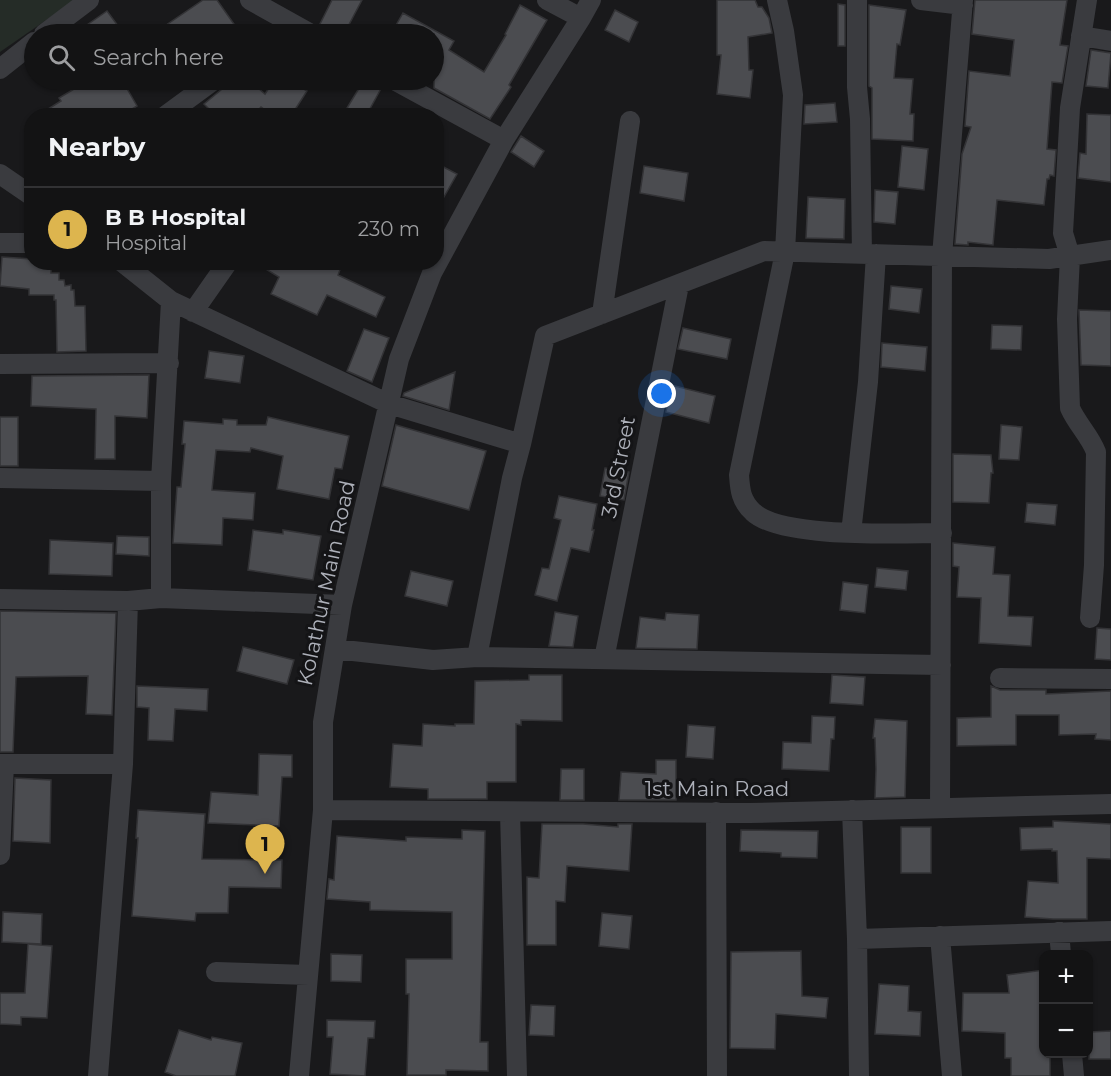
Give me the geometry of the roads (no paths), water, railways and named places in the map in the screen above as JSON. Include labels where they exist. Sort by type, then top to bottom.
[{"type":"street","points":[[57,24],[89,0]]},
{"type":"street","points":[[250,0],[277,24]]},
{"type":"street","points":[[547,0],[581,18]]},
{"type":"street","name":"Kolathur Main Road","points":[[444,251],[504,140],[591,0]]},
{"type":"street","points":[[777,0],[793,95],[785,252],[739,475],[740,495],[754,513],[781,526],[851,533],[942,533]]},
{"type":"street","points":[[851,533],[867,382],[869,254],[857,87],[857,0]]},
{"type":"street","points":[[921,0],[963,3],[942,256],[940,808]]},
{"type":"street","points":[[1087,0],[1070,108],[1064,233],[1070,256],[1067,319],[1070,408],[1074,418],[1092,441],[1096,452],[1094,565],[1090,618]]},
{"type":"street","points":[[1082,36],[1111,41]]},
{"type":"street","points":[[0,69],[24,50]]},
{"type":"street","points":[[176,108],[200,90]]},
{"type":"street","points":[[412,90],[504,140]]},
{"type":"street","points":[[602,314],[630,121]]},
{"type":"street","points":[[0,174],[24,190]]},
{"type":"street","points":[[0,243],[24,243]]},
{"type":"street","points":[[477,657],[512,478],[545,336],[764,251],[1049,259],[1111,250]]},
{"type":"street","points":[[132,270],[171,301],[389,404],[521,444]]},
{"type":"street","points":[[193,312],[222,270]]},
{"type":"street","name":"Kolathur Main Road","points":[[299,1076],[323,810],[322,722],[342,605],[399,359],[434,270]]},
{"type":"street","name":"3rd Street","points":[[604,658],[679,285]]},
{"type":"street","points":[[161,598],[161,481],[171,301]]},
{"type":"street","points":[[0,364],[169,363]]},
{"type":"street","points":[[0,478],[161,481]]},
{"type":"street","points":[[0,599],[128,601],[161,598],[342,605]]},
{"type":"street","points":[[98,1076],[123,764],[128,601]]},
{"type":"street","points":[[335,649],[433,660],[477,657],[604,658],[941,665]]},
{"type":"street","points":[[1000,678],[1111,679]]},
{"type":"street","points":[[0,855],[2,764],[123,764]]},
{"type":"street","name":"1st Main Road","points":[[323,810],[716,812],[1111,804]]},
{"type":"street","points":[[852,810],[859,1076]]},
{"type":"street","points":[[510,812],[517,1076]]},
{"type":"street","points":[[716,812],[717,1076]]},
{"type":"street","points":[[857,939],[1111,931]]},
{"type":"street","points":[[1059,932],[1061,950]]},
{"type":"street","points":[[940,936],[952,1076]]},
{"type":"street","points":[[216,972],[308,975]]},
{"type":"street","points":[[1072,1058],[1074,1076]]},
{"type":"place","name":"B B Hospital","points":[[265,874]]}]
